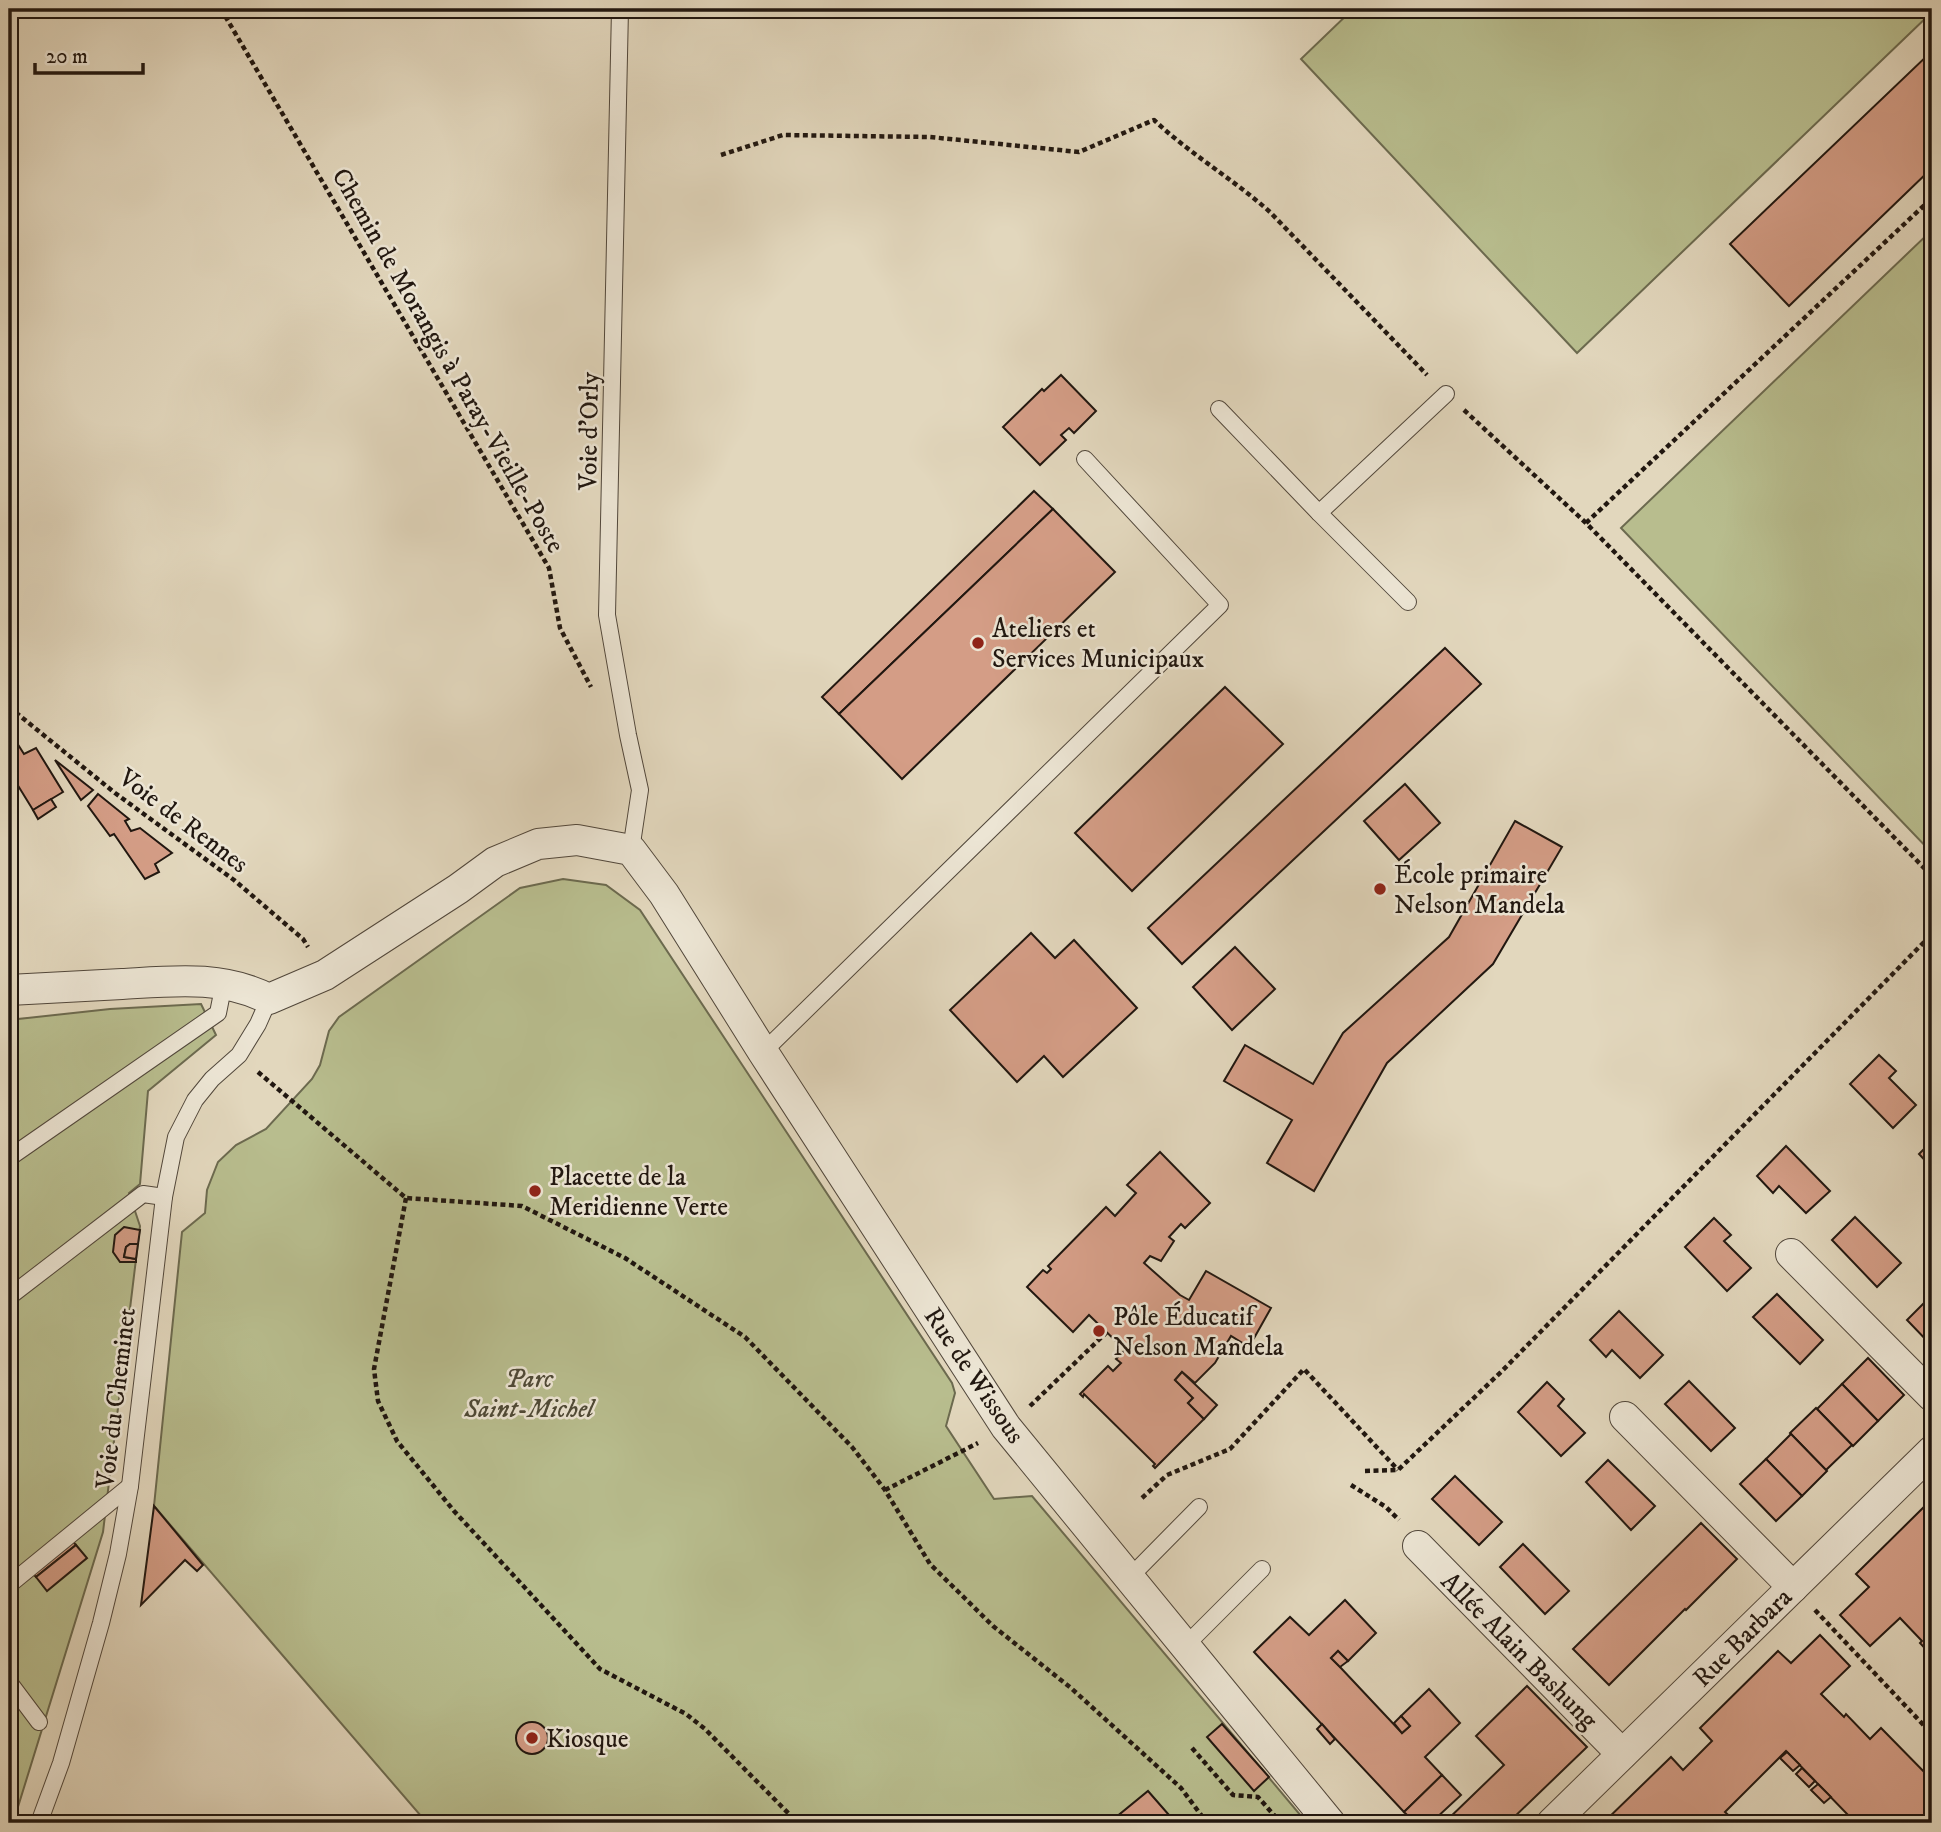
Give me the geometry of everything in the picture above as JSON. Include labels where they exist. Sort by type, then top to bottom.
[{"type":"street","points":[[9,990],[188,980],[224,983],[249,989],[270,999],[325,975],[495,862],[538,844],[577,840],[631,850]]},
{"type":"street","name":"Rue de Wissous","points":[[631,850],[664,894],[762,1052],[1006,1427],[1331,1823]]},
{"type":"street","points":[[1791,1254],[1932,1396]]},
{"type":"street","points":[[1625,1417],[1793,1587]]},
{"type":"street","name":"Rue Barbara","points":[[1552,1823],[1932,1451]]},
{"type":"street","name":"Allée Alain Bashung","points":[[1418,1546],[1622,1754]]},
{"type":"lane","name":"Voie d'Orly","points":[[620,9],[607,615],[640,790],[631,850]]},
{"type":"lane","points":[[1319,513],[1446,394]]},
{"type":"lane","points":[[1219,408],[1408,602]]},
{"type":"lane","points":[[762,1052],[1220,605],[1085,459]]},
{"type":"lane","points":[[9,1158],[218,1013],[224,983]]},
{"type":"lane","name":"Voie du Cheminet","points":[[39,1823],[61,1763],[102,1623],[118,1554],[130,1486],[164,1197],[176,1137],[195,1100],[212,1079],[239,1055],[270,999]]},
{"type":"lane","points":[[9,1297],[144,1194],[164,1197]]},
{"type":"lane","points":[[9,1585],[130,1486]]},
{"type":"lane","points":[[1129,1578],[1199,1507]]},
{"type":"lane","points":[[1185,1646],[1262,1569]]},
{"type":"lane","points":[[9,1682],[39,1721]]},
{"type":"path","name":"Chemin de Morangis à Paray-Vieille-Poste","points":[[221,9],[549,568],[560,628],[597,698],[628,735]]},
{"type":"path","points":[[721,155],[783,135],[930,137],[1079,152],[1154,120],[1176,141],[1252,196],[1446,394],[1586,523],[1932,876]]},
{"type":"path","points":[[1586,523],[1932,198]]},
{"type":"path","name":"Voie de Rennes","points":[[9,707],[115,793],[234,880],[303,939],[325,975]]},
{"type":"path","points":[[1365,1471],[1398,1470],[1511,1362],[1932,934]]},
{"type":"path","points":[[239,1055],[406,1198],[522,1206],[625,1258],[745,1337],[852,1447],[885,1490],[930,1564],[993,1626],[1071,1688],[1181,1788],[1207,1823]]},
{"type":"path","points":[[406,1198],[374,1369],[379,1401],[397,1441],[454,1511],[600,1669],[686,1714],[705,1729],[798,1823]]},
{"type":"path","points":[[885,1490],[963,1452],[1006,1427],[1107,1332]]},
{"type":"path","points":[[1142,1498],[1167,1475],[1230,1449],[1304,1369],[1398,1470]]},
{"type":"path","points":[[1351,1485],[1386,1507],[1418,1546]]},
{"type":"path","points":[[1793,1587],[1932,1734]]},
{"type":"path","points":[[1192,1748],[1233,1795],[1258,1797],[1281,1823]]},
{"type":"green space","points":[[1353,9],[1932,9],[1932,12],[1577,353],[1301,59]]},
{"type":"green space","points":[[1932,230],[1932,853],[1621,528]]},
{"type":"green space","name":"Parc Saint-Michel","points":[[563,879],[606,885],[640,910],[952,1383],[955,1393],[946,1426],[994,1499],[1032,1496],[1307,1823],[427,1823],[154,1506],[182,1232],[205,1213],[207,1190],[218,1162],[236,1145],[266,1129],[312,1079],[320,1065],[329,1031],[339,1017],[520,888]]},
{"type":"green space","points":[[201,1004],[216,1035],[148,1091],[140,1184],[129,1193],[140,1226],[103,1532],[13,1823],[9,1823],[9,1020],[110,1009]]},
{"type":"building","points":[[1932,51],[1932,168],[1789,306],[1730,244]]},
{"type":"building","points":[[1061,375],[1096,411],[1074,433],[1069,428],[1061,435],[1066,440],[1040,465],[1003,427],[1042,389],[1044,391]]},
{"type":"building","points":[[1034,491],[1053,509],[839,714],[822,697]]},
{"type":"building","name":"Ateliers et Services Municipaux","points":[[1053,509],[1115,572],[902,779],[839,714]]},
{"type":"building","points":[[1445,648],[1481,684],[1182,964],[1148,928]]},
{"type":"building","points":[[1225,687],[1283,744],[1132,891],[1075,833]]},
{"type":"building","points":[[17,743],[24,754],[36,748],[63,792],[33,810],[9,771],[9,747]]},
{"type":"building","points":[[55,760],[93,790],[81,800]]},
{"type":"building","points":[[1405,784],[1440,823],[1399,860],[1364,821]]},
{"type":"building","points":[[98,794],[129,819],[125,821],[131,831],[140,828],[172,853],[155,864],[159,872],[145,879],[114,834],[110,836],[88,806]]},
{"type":"building","points":[[51,799],[56,807],[38,819],[33,810]]},
{"type":"building","points":[[1515,821],[1562,847],[1493,964],[1387,1063],[1314,1191],[1267,1163],[1292,1120],[1224,1081],[1245,1045],[1313,1084],[1343,1033],[1449,937]]},
{"type":"building","points":[[1031,933],[1055,958],[1074,940],[1137,1008],[1063,1077],[1044,1056],[1017,1082],[950,1010]]},
{"type":"building","points":[[1235,947],[1275,989],[1232,1030],[1193,987]]},
{"type":"building","points":[[1879,1055],[1896,1071],[1889,1078],[1916,1105],[1893,1128],[1850,1084]]},
{"type":"building","points":[[1932,1141],[1932,1168],[1919,1154]]},
{"type":"building","points":[[1786,1146],[1830,1191],[1806,1213],[1779,1186],[1773,1193],[1757,1176]]},
{"type":"building","points":[[1160,1152],[1210,1203],[1185,1228],[1181,1224],[1169,1237],[1174,1241],[1161,1261],[1150,1256],[1144,1263],[1189,1300],[1206,1271],[1271,1308],[1249,1347],[1231,1336],[1215,1363],[1195,1383],[1182,1372],[1175,1380],[1193,1398],[1188,1403],[1204,1419],[1155,1468],[1155,1464],[1084,1394],[1083,1397],[1080,1394],[1108,1366],[1113,1371],[1121,1363],[1116,1359],[1125,1350],[1089,1315],[1073,1332],[1027,1287],[1043,1270],[1047,1273],[1051,1269],[1048,1266],[1106,1207],[1115,1216],[1136,1193],[1127,1185]]},
{"type":"building","points":[[1855,1217],[1901,1263],[1877,1287],[1832,1240]]},
{"type":"building","points":[[1714,1218],[1731,1235],[1724,1241],[1751,1268],[1727,1291],[1685,1247]]},
{"type":"building","points":[[124,1227],[140,1230],[138,1244],[126,1247],[124,1257],[136,1259],[136,1262],[120,1262],[113,1252],[115,1235]]},
{"type":"building","points":[[138,1244],[136,1259],[124,1257],[126,1247]]},
{"type":"building","points":[[1777,1294],[1823,1340],[1800,1364],[1753,1317]]},
{"type":"building","points":[[1932,1295],[1932,1346],[1907,1320]]},
{"type":"building","points":[[1619,1311],[1663,1355],[1640,1378],[1612,1350],[1606,1357],[1590,1340]]},
{"type":"building","points":[[1868,1358],[1904,1395],[1878,1421],[1842,1384]]},
{"type":"building","points":[[1182,1372],[1217,1405],[1204,1419],[1188,1403],[1193,1398],[1175,1380]]},
{"type":"building","points":[[1689,1381],[1735,1428],[1711,1451],[1665,1404]]},
{"type":"building","points":[[1547,1382],[1564,1399],[1558,1406],[1585,1433],[1561,1456],[1518,1412]]},
{"type":"building","points":[[1842,1384],[1878,1421],[1853,1446],[1817,1409]]},
{"type":"building","points":[[1816,1408],[1852,1445],[1826,1470],[1790,1433]]},
{"type":"building","points":[[1791,1434],[1827,1471],[1802,1496],[1766,1459]]},
{"type":"building","points":[[1766,1459],[1802,1496],[1776,1521],[1740,1484]]},
{"type":"building","points":[[1608,1460],[1655,1506],[1631,1530],[1586,1482]]},
{"type":"building","points":[[1455,1476],[1502,1522],[1479,1545],[1432,1499]]},
{"type":"building","points":[[1932,1499],[1932,1656],[1900,1618],[1870,1646],[1840,1615],[1869,1587],[1856,1574]]},
{"type":"building","points":[[154,1506],[203,1565],[197,1571],[185,1560],[141,1605]]},
{"type":"building","points":[[1701,1523],[1737,1559],[1609,1685],[1573,1649]]},
{"type":"building","points":[[70,1538],[76,1545],[36,1577],[30,1571]]},
{"type":"building","points":[[1523,1544],[1569,1591],[1545,1614],[1500,1567]]},
{"type":"building","points":[[76,1545],[87,1558],[47,1591],[36,1577]]},
{"type":"building","points":[[1345,1600],[1376,1633],[1348,1661],[1338,1651],[1331,1658],[1402,1733],[1410,1726],[1401,1716],[1429,1689],[1460,1723],[1425,1757],[1442,1775],[1404,1812],[1254,1652],[1290,1617],[1309,1635]]},
{"type":"building","points":[[1820,1635],[1850,1666],[1821,1694],[1844,1717],[1846,1714],[1870,1739],[1881,1728],[1932,1780],[1932,1823],[1844,1823],[1850,1817],[1786,1751],[1725,1812],[1735,1821],[1733,1823],[1603,1823],[1671,1757],[1683,1770],[1712,1741],[1700,1728],[1778,1651],[1791,1663]]},
{"type":"building","points":[[1338,1651],[1348,1661],[1340,1667],[1331,1658]]},
{"type":"building","points":[[1527,1686],[1587,1747],[1508,1823],[1444,1823],[1504,1765],[1476,1736]]},
{"type":"building","points":[[1401,1716],[1410,1726],[1402,1733],[1394,1723]]},
{"type":"building","name":"Kiosque","points":[[532,1722],[543,1727],[548,1738],[543,1749],[532,1754],[521,1749],[516,1738],[521,1727]]},
{"type":"building","points":[[1222,1724],[1269,1777],[1254,1791],[1207,1737]]},
{"type":"building","points":[[1322,1724],[1335,1739],[1330,1744],[1317,1729]]},
{"type":"building","points":[[1787,1752],[1800,1765],[1793,1771],[1780,1758]]},
{"type":"building","points":[[1802,1768],[1815,1781],[1809,1787],[1796,1774]]},
{"type":"building","points":[[1442,1775],[1461,1795],[1434,1820],[1437,1823],[1415,1823],[1404,1812]]},
{"type":"building","points":[[1818,1784],[1831,1797],[1824,1803],[1811,1790]]},
{"type":"building","points":[[1148,1791],[1176,1823],[1119,1823],[1115,1818]]},
{"type":"place","name":"Ateliers et Services Municipaux","points":[[978,643]]},
{"type":"place","name":"École primaire Nelson Mandela","points":[[1380,889]]},
{"type":"place","name":"Placette de la Meridienne Verte","points":[[535,1191]]},
{"type":"place","name":"Pôle Éducatif Nelson Mandela","points":[[1099,1331]]},
{"type":"place","name":"Kiosque","points":[[532,1738]]}]
